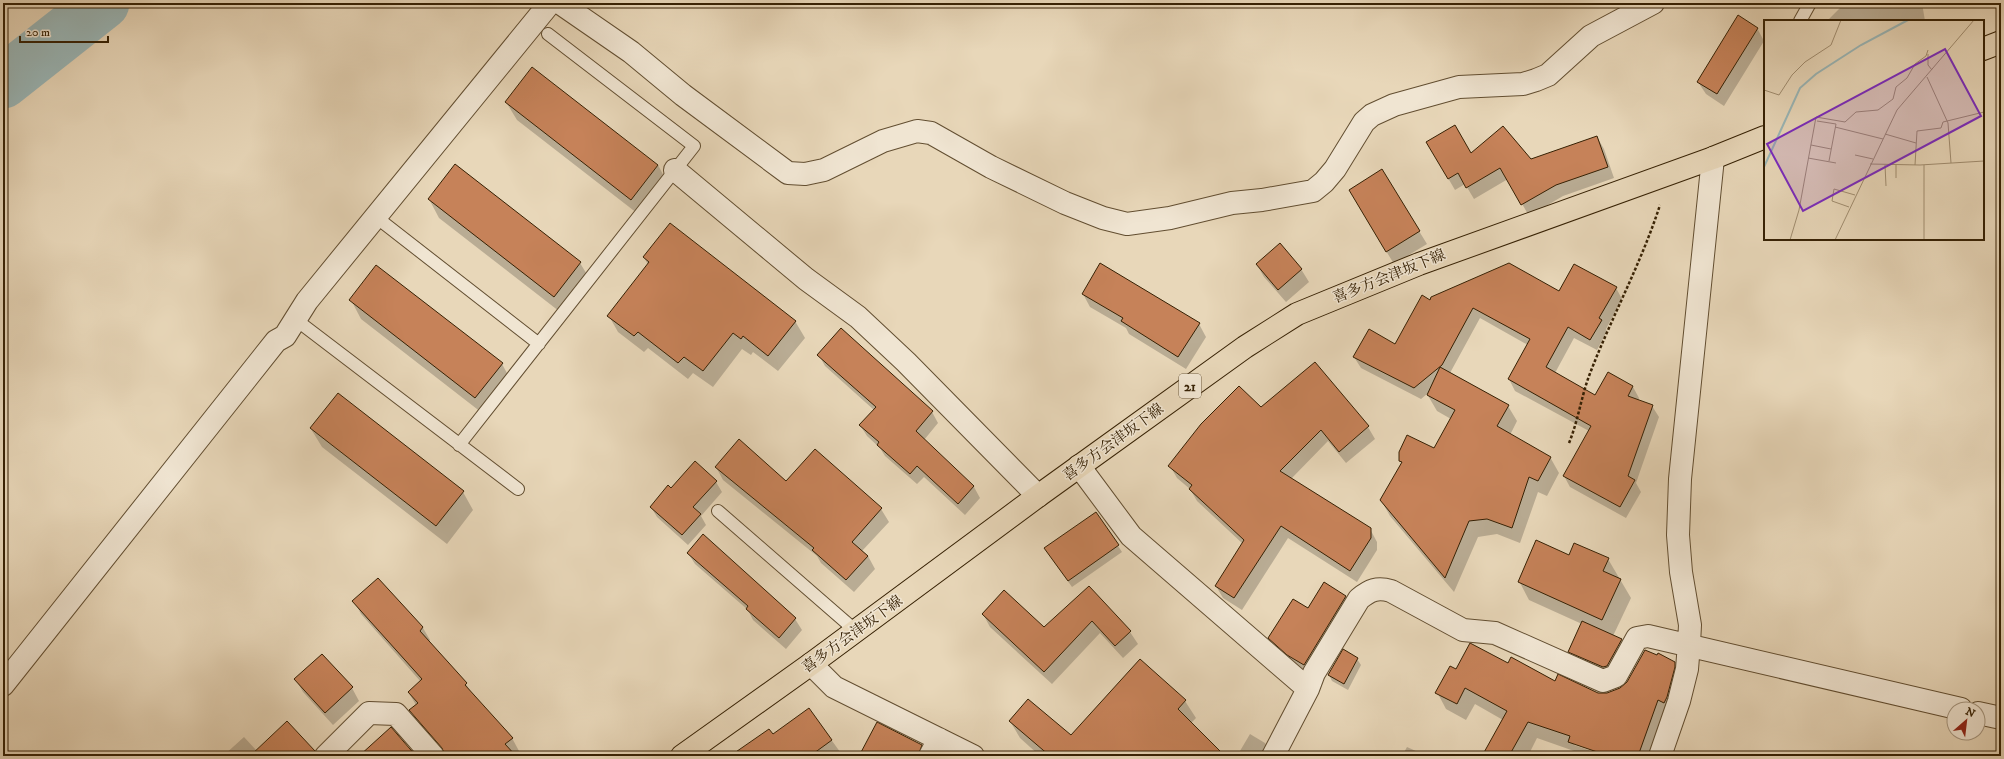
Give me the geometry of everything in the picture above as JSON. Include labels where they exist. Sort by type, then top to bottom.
[{"type":"main road","points":[[1984,49],[2001,42]]},
{"type":"main road","name":"喜多方会津坂下線","points":[[682,756],[856,632],[1079,466],[1245,347],[1297,314],[1426,261],[1713,158],[1764,137]]},
{"type":"street","points":[[3,685],[276,340],[285,336],[306,301],[550,3]]},
{"type":"street","points":[[560,3],[631,52],[683,95],[788,173],[805,174],[824,170],[883,141],[917,131],[931,133],[991,167],[1065,203],[1103,218],[1127,224],[1170,218],[1232,203],[1262,200],[1312,190],[1324,182],[1335,169],[1364,122],[1372,115],[1394,104],[1459,87],[1523,84],[1536,80],[1548,75],[1591,36],[1653,3]]},
{"type":"street","points":[[1660,756],[1679,701],[1686,669],[1689,644],[1690,624],[1681,572],[1678,528],[1681,471],[1713,158]]},
{"type":"street","points":[[675,170],[806,278],[858,317],[906,362],[1038,496]]},
{"type":"street","points":[[1079,466],[1131,536],[1308,689]]},
{"type":"street","points":[[1273,756],[1308,689],[1314,673],[1359,599],[1369,591],[1378,588],[1391,591],[1463,630],[1495,633],[1603,681],[1616,676],[1637,638],[1648,636],[1689,644],[1946,705]]},
{"type":"street","points":[[812,664],[834,687],[935,748],[973,756]]},
{"type":"street","points":[[326,756],[369,713],[396,714],[433,756]]},
{"type":"street","points":[[1986,715],[2001,718]]},
{"type":"lane","points":[[1801,20],[1810,3]]},
{"type":"lane","points":[[459,446],[694,146],[548,34]]},
{"type":"lane","points":[[376,216],[539,344]]},
{"type":"lane","points":[[295,319],[459,446],[518,489]]},
{"type":"lane","points":[[718,511],[856,632]]},
{"type":"path","points":[[1569,443],[1577,424],[1589,377],[1636,270],[1660,206],[1665,175]]},
{"type":"building","points":[[1738,15],[1758,28],[1717,94],[1697,82]]},
{"type":"building","points":[[532,67],[658,165],[631,200],[505,102]]},
{"type":"building","points":[[1455,125],[1471,153],[1503,126],[1531,159],[1597,136],[1608,167],[1556,185],[1521,205],[1500,168],[1466,188],[1458,173],[1448,179],[1426,142]]},
{"type":"building","points":[[455,164],[581,262],[554,297],[428,199]]},
{"type":"building","points":[[1382,169],[1420,231],[1386,252],[1349,190]]},
{"type":"building","points":[[670,223],[796,321],[768,356],[743,336],[741,339],[733,333],[703,371],[684,357],[678,363],[638,332],[634,336],[607,316],[649,262],[643,257]]},
{"type":"building","points":[[1280,243],[1302,269],[1278,290],[1256,264]]},
{"type":"building","points":[[1100,263],[1200,323],[1178,357],[1121,321],[1123,318],[1082,294]]},
{"type":"building","points":[[1509,263],[1559,291],[1574,264],[1617,287],[1599,318],[1602,320],[1590,340],[1568,327],[1546,367],[1595,395],[1608,372],[1633,386],[1628,396],[1653,405],[1628,476],[1635,480],[1620,507],[1563,476],[1591,426],[1508,379],[1530,339],[1473,308],[1442,365],[1414,388],[1353,357],[1369,329],[1395,344],[1422,295],[1430,300],[1431,297]]},
{"type":"building","points":[[376,265],[503,363],[475,398],[349,300]]},
{"type":"building","points":[[841,328],[933,411],[916,431],[974,486],[958,504],[917,466],[910,474],[877,445],[879,442],[859,425],[876,407],[817,355]]},
{"type":"building","points":[[1315,362],[1369,426],[1339,452],[1321,430],[1280,471],[1371,528],[1371,538],[1350,571],[1281,526],[1234,598],[1215,586],[1244,540],[1189,489],[1192,485],[1168,466],[1201,424],[1239,386],[1261,407]]},
{"type":"building","points":[[1440,367],[1509,405],[1497,426],[1551,457],[1538,481],[1529,477],[1512,528],[1487,519],[1469,521],[1445,578],[1380,500],[1402,462],[1399,461],[1399,452],[1407,435],[1434,448],[1455,410],[1427,395]]},
{"type":"building","points":[[338,393],[464,491],[436,526],[310,428]]},
{"type":"building","points":[[739,439],[786,481],[815,449],[882,508],[852,542],[868,556],[846,580],[812,550],[814,548],[715,467]]},
{"type":"building","points":[[695,461],[717,481],[693,507],[701,514],[682,535],[650,507],[668,485],[671,488]]},
{"type":"building","points":[[1096,512],[1119,545],[1068,581],[1044,548]]},
{"type":"building","points":[[703,534],[796,618],[779,638],[746,609],[748,606],[687,553]]},
{"type":"building","points":[[1536,540],[1569,555],[1574,543],[1609,558],[1603,571],[1621,579],[1602,620],[1518,582]]},
{"type":"building","points":[[378,578],[423,627],[420,631],[467,683],[465,685],[513,738],[505,744],[516,756],[445,756],[442,748],[409,710],[418,703],[408,692],[422,679],[352,601]]},
{"type":"building","points":[[1324,582],[1346,596],[1304,665],[1287,655],[1268,638],[1293,599],[1308,608]]},
{"type":"building","points":[[1089,586],[1131,631],[1115,646],[1092,621],[1044,672],[982,614],[1004,590],[1044,627]]},
{"type":"building","points":[[1582,621],[1622,639],[1607,666],[1603,667],[1568,652]]},
{"type":"building","points":[[1470,643],[1508,663],[1511,657],[1555,681],[1558,674],[1598,693],[1607,693],[1620,688],[1627,682],[1645,650],[1657,655],[1658,653],[1675,662],[1675,667],[1667,697],[1664,703],[1658,700],[1638,756],[1609,756],[1568,742],[1570,736],[1528,722],[1509,756],[1482,756],[1507,711],[1465,688],[1457,704],[1435,693],[1450,666],[1456,669]]},
{"type":"building","points":[[1343,649],[1358,658],[1344,684],[1328,675]]},
{"type":"building","points":[[322,654],[353,687],[325,713],[294,679]]},
{"type":"building","points":[[1140,659],[1186,700],[1178,709],[1225,756],[1050,756],[1009,721],[1028,699],[1071,735]]},
{"type":"building","points":[[809,708],[832,740],[810,756],[730,756],[769,729],[773,734]]},
{"type":"building","points":[[287,721],[315,751],[314,756],[250,756]]},
{"type":"building","points":[[877,722],[922,745],[918,756],[859,756]]},
{"type":"building","points":[[391,727],[416,756],[359,756]]},
{"type":"waterway","points":[[3,82],[103,3]]}]
